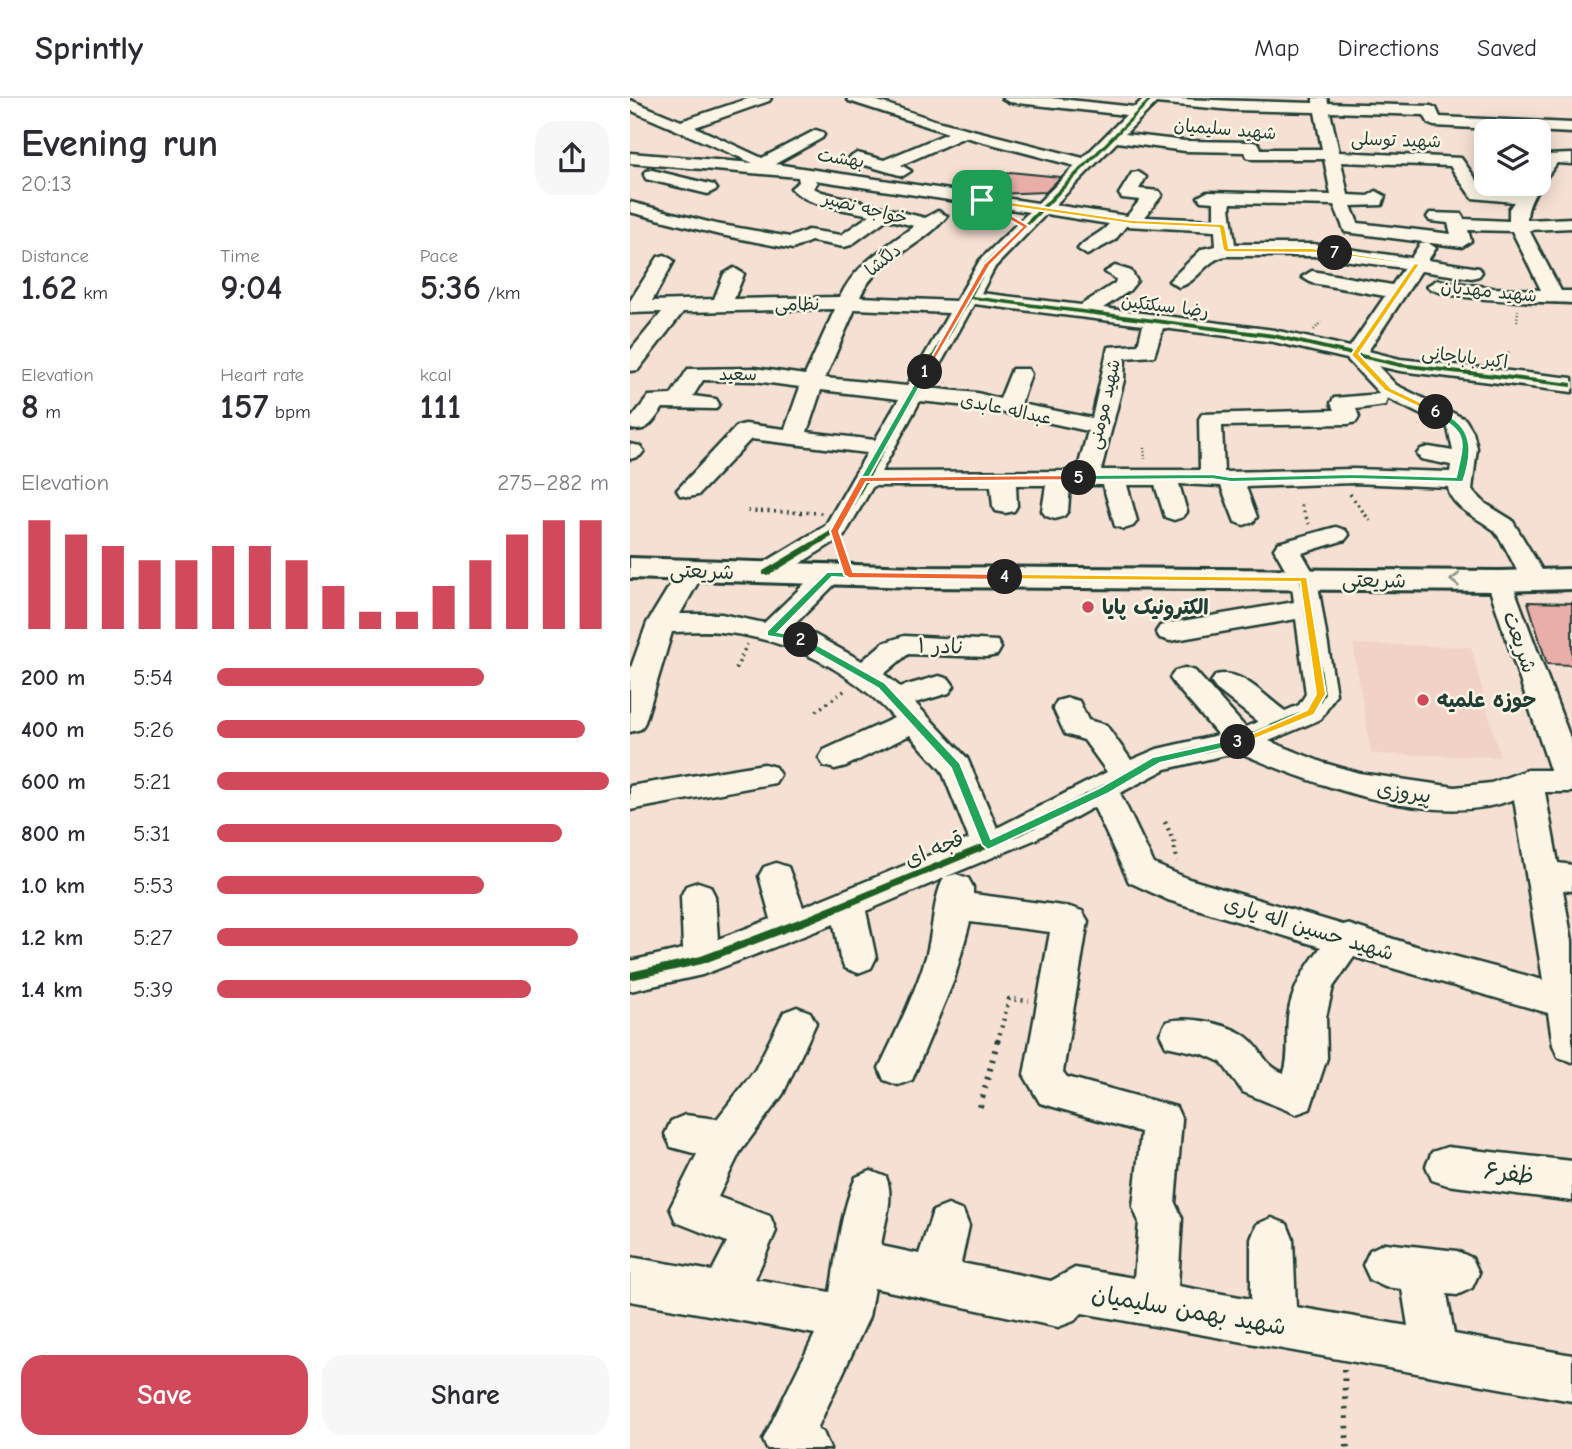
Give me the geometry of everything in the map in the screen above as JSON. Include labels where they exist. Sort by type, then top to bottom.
[{"type":"main road","name":"شریعتی","points":[[630,568],[1306,594],[1572,579]]},
{"type":"street","points":[[854,98],[961,133],[1089,164]]},
{"type":"street","points":[[1009,98],[1208,103],[1228,110],[1272,113],[1321,103],[1425,110],[1431,111],[1434,121],[1572,128]]},
{"type":"street","points":[[652,135],[755,103]]},
{"type":"street","points":[[766,573],[839,522],[987,264],[1148,103]]},
{"type":"street","points":[[1195,113],[1208,103]]},
{"type":"street","points":[[1321,103],[1331,165],[1351,228],[1462,241],[1455,218],[1436,217]]},
{"type":"street","points":[[637,106],[708,139],[735,158],[765,163],[783,170],[814,151],[823,153]]},
{"type":"street","points":[[852,117],[883,108]]},
{"type":"street","points":[[906,132],[932,124]]},
{"type":"street","points":[[990,140],[1007,126]]},
{"type":"street","points":[[708,139],[730,131]]},
{"type":"street","points":[[885,166],[961,133]]},
{"type":"street","points":[[765,163],[816,135]]},
{"type":"street","points":[[688,183],[735,158],[756,142]]},
{"type":"street","name":"شهید سلیمیان","points":[[1082,142],[1111,142],[1205,153],[1253,148],[1254,158],[1331,165]]},
{"type":"street","points":[[919,150],[943,158]]},
{"type":"street","name":"شهید توسلی","points":[[1331,165],[1367,154],[1455,161],[1474,188]]},
{"type":"street","name":"بهشت","points":[[630,158],[735,158],[783,170],[924,191],[971,194]]},
{"type":"street","points":[[857,158],[905,172]]},
{"type":"street","points":[[1551,160],[1572,159]]},
{"type":"street","name":"خواجه نصیر","points":[[783,170],[806,179],[809,183],[800,188],[816,196],[929,224]]},
{"type":"street","points":[[630,171],[708,189]]},
{"type":"street","points":[[1087,249],[1109,236],[1153,195],[1128,194],[1138,177]]},
{"type":"street","points":[[924,191],[940,180]]},
{"type":"street","points":[[971,194],[1051,202],[1126,221],[1222,226]]},
{"type":"street","points":[[971,194],[1026,226]]},
{"type":"street","name":"دلگشا","points":[[794,436],[812,383],[857,282],[872,266],[971,194]]},
{"type":"street","points":[[1226,250],[1221,208],[1216,198],[1376,201],[1376,196]]},
{"type":"street","points":[[1527,196],[1518,209],[1518,226],[1563,297]]},
{"type":"street","points":[[630,207],[742,234],[793,243],[808,235],[844,241]]},
{"type":"street","points":[[827,253],[884,214]]},
{"type":"street","points":[[1457,224],[1518,226],[1572,223]]},
{"type":"street","points":[[742,234],[760,224]]},
{"type":"street","points":[[1434,238],[1355,355],[1388,390],[1457,424],[1464,434],[1467,446],[1460,491],[1477,509],[1503,525],[1535,580]]},
{"type":"street","points":[[899,246],[925,254]]},
{"type":"street","points":[[1179,281],[1209,253],[1226,250],[1259,257],[1313,250],[1472,272]]},
{"type":"street","points":[[872,266],[899,271]]},
{"type":"street","points":[[634,307],[660,270],[678,278]]},
{"type":"street","points":[[1084,312],[1106,299],[1127,281],[1124,275],[1115,272]]},
{"type":"street","points":[[722,306],[734,274]]},
{"type":"street","name":"شهید مهدیان","points":[[1312,277],[1352,275],[1402,287],[1563,297]]},
{"type":"street","points":[[1080,290],[1106,299]]},
{"type":"street","name":"نظامی","points":[[634,307],[722,306],[785,295],[846,303],[966,302]]},
{"type":"street","name":"رضا سبکتکین","points":[[966,302],[1084,312],[1239,331],[1280,330],[1355,355]]},
{"type":"street","points":[[630,365],[677,307]]},
{"type":"street","name":"شهید مومنی","points":[[1087,478],[1113,380],[1115,351],[1147,352],[1154,320]]},
{"type":"street","points":[[1223,354],[1239,331]]},
{"type":"street","name":"اکبر باباجانی","points":[[1355,355],[1435,360],[1572,385]]},
{"type":"street","name":"سعید","points":[[678,402],[696,374],[756,373],[786,376],[812,383]]},
{"type":"street","points":[[1009,406],[1020,374]]},
{"type":"street","name":"عبداله عابدی","points":[[812,383],[1009,406],[1042,416],[1099,426]]},
{"type":"street","points":[[1244,517],[1221,478],[1210,419],[1348,417],[1342,403],[1377,400]]},
{"type":"street","points":[[639,424],[657,401],[708,404]]},
{"type":"street","points":[[689,490],[745,430],[880,448]]},
{"type":"street","points":[[1429,454],[1462,470]]},
{"type":"street","points":[[863,479],[1337,477],[1379,466],[1462,470]]},
{"type":"street","points":[[1165,477],[1174,512]]},
{"type":"street","points":[[1003,478],[1005,506]]},
{"type":"street","points":[[1055,511],[1059,478]]},
{"type":"street","points":[[1113,478],[1124,522]]},
{"type":"street","points":[[762,632],[839,574],[839,522]]},
{"type":"street","points":[[1170,632],[1306,594],[1287,549],[1336,535]]},
{"type":"street","points":[[630,722],[634,686],[661,623],[691,572]]},
{"type":"street","name":"شریعت","points":[[1500,581],[1571,781]]},
{"type":"street","name":"قجه ای","points":[[630,976],[702,960],[791,926],[973,852],[1115,784],[1157,760],[1240,741],[1283,726],[1310,712],[1321,694],[1306,594]]},
{"type":"street","points":[[661,623],[721,623],[805,640],[881,685],[956,766],[973,852],[936,983],[898,1068]]},
{"type":"street","name":"نادر ۱","points":[[864,675],[893,650],[904,645],[987,648]]},
{"type":"street","points":[[1185,678],[1240,741]]},
{"type":"street","points":[[1226,682],[1283,726]]},
{"type":"street","points":[[835,758],[939,686]]},
{"type":"street","name":"شهید حسین اله یاری","points":[[1068,708],[1076,727],[1095,732],[1115,784],[1141,873],[1181,890],[1347,938],[1412,960],[1570,1025]]},
{"type":"street","name":"پیروزی","points":[[1240,741],[1313,771],[1359,785],[1455,799],[1495,794],[1527,781],[1571,781]]},
{"type":"street","points":[[630,798],[764,775]]},
{"type":"street","points":[[1527,781],[1558,877],[1572,1045]]},
{"type":"street","points":[[776,876],[791,926]]},
{"type":"street","points":[[698,896],[702,960]]},
{"type":"street","points":[[847,904],[858,958]]},
{"type":"street","points":[[956,906],[1070,921],[1043,1075],[1054,1091],[1162,1120],[1154,1207],[1161,1218],[1154,1304]]},
{"type":"street","points":[[1179,1034],[1207,1038],[1234,1050],[1257,1080],[1296,1096],[1308,1058],[1307,1017],[1316,982],[1347,938]]},
{"type":"street","points":[[724,1295],[755,1231],[691,1208],[726,1139],[769,1083],[797,1023]]},
{"type":"street","points":[[685,1135],[726,1139]]},
{"type":"street","name":"ظفر۶","points":[[1447,1166],[1572,1181]]},
{"type":"street","points":[[806,1449],[787,1440],[847,1317],[863,1218],[871,1191]]},
{"type":"street","points":[[935,1279],[948,1226]]},
{"type":"street","points":[[1272,1239],[1274,1325]]},
{"type":"street","name":"شهید بهمن سلیمیان","points":[[857,1263],[1058,1305],[1074,1290],[1572,1378]]},
{"type":"street","points":[[1421,1270],[1434,1353]]},
{"type":"street","points":[[630,1279],[847,1317]]},
{"type":"path","points":[[1337,477],[1370,521]]},
{"type":"path","points":[[748,511],[839,522]]},
{"type":"path","points":[[736,669],[762,632]]},
{"type":"path","points":[[816,711],[864,675]]},
{"type":"path","points":[[1165,822],[1174,842],[1181,890]]},
{"type":"path","points":[[981,1107],[1009,999],[1055,1005]]},
{"type":"path","points":[[1343,1337],[1347,1449]]},
{"type":"shaded area","name":"حوزه علمیه","points":[[1353,644],[1471,647],[1500,757],[1371,754]]},
{"type":"building","points":[[1010,172],[1061,177],[1046,192],[981,192]]},
{"type":"building","points":[[1528,602],[1572,603],[1572,665],[1547,664]]},
{"type":"cycle path","points":[[766,573],[835,531],[987,264],[1152,98]]},
{"type":"cycle path","points":[[968,297],[1274,336],[1400,365],[1572,385]]},
{"type":"cycle path","points":[[630,976],[702,960],[810,919],[1022,831],[1157,760],[1240,741],[1310,712],[1321,694],[1304,579]]},
{"type":"place","name":"الکترونیک پایا","points":[[1088,607]]},
{"type":"place","name":"حوزه علمیه","points":[[1423,700]]},
{"type":"route","points":[[982,200],[1026,226],[987,264],[880,448],[835,531],[849,575],[830,574],[770,634],[805,640],[881,685],[956,766],[988,845],[1103,791],[1157,760],[1240,741],[1283,726],[1310,712],[1321,694],[1304,579],[849,575],[835,531],[863,479],[1212,477],[1231,480],[1353,476],[1460,480],[1467,446],[1464,434],[1457,424],[1388,390],[1355,355],[1417,264],[1313,250],[1226,250],[1222,226],[1132,222],[982,200]]}]
